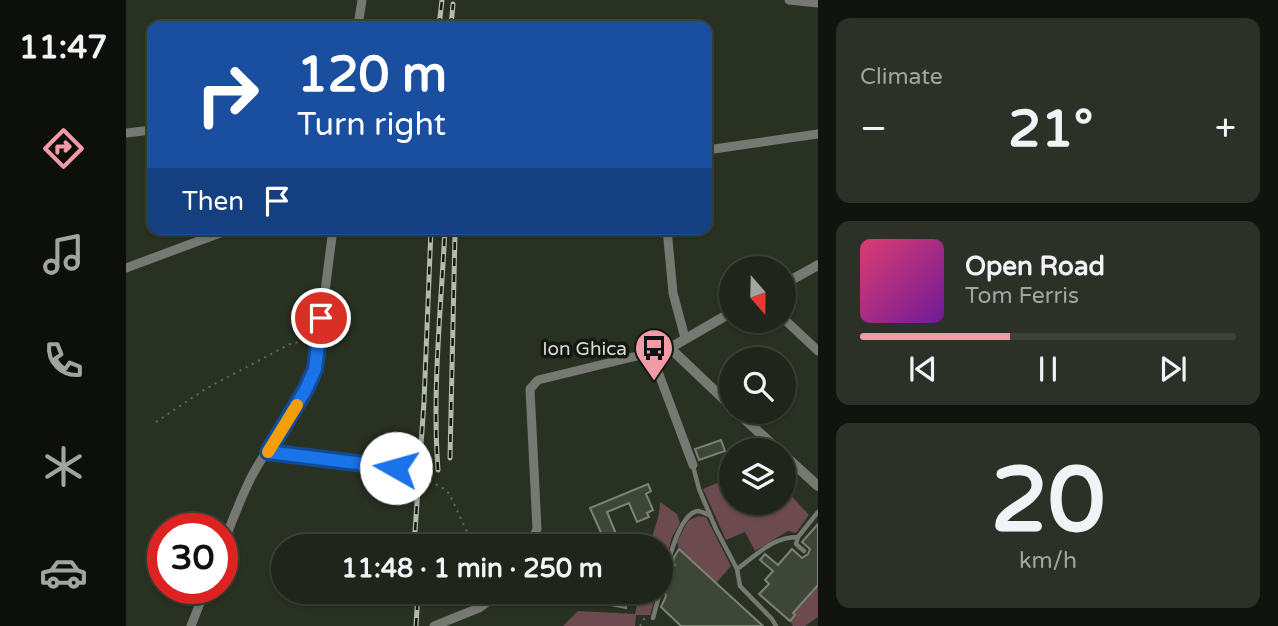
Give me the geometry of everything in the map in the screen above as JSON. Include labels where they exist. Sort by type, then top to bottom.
[{"type":"street","points":[[359,21],[362,0]]},
{"type":"street","points":[[789,0],[818,3]]},
{"type":"street","points":[[126,133],[147,131]]},
{"type":"street","points":[[712,149],[818,134]]},
{"type":"street","points":[[126,268],[215,235]]},
{"type":"street","points":[[236,513],[255,472],[306,389],[315,369],[332,235]]},
{"type":"street","points":[[668,235],[673,293],[685,338]]},
{"type":"street","points":[[796,277],[818,265]]},
{"type":"street","points":[[535,534],[537,529],[530,389],[533,384],[538,380],[670,348],[719,319]]},
{"type":"street","points":[[796,330],[818,351]]},
{"type":"street","points":[[670,348],[719,395]]},
{"type":"street","points":[[670,348],[657,369],[693,465]]},
{"type":"street","points":[[750,424],[765,438]]},
{"type":"street","points":[[268,452],[396,468]]},
{"type":"street","points":[[796,466],[818,486]]},
{"type":"street","points":[[194,625],[201,604]]},
{"type":"street","points":[[434,626],[484,604]]},
{"type":"lane","points":[[693,465],[699,489],[737,569],[740,586],[776,626]]},
{"type":"lane","points":[[673,545],[691,514],[699,511],[710,515]]},
{"type":"lane","points":[[804,551],[796,544],[798,537],[817,513]]},
{"type":"lane","points":[[737,569],[780,539],[798,537]]},
{"type":"lane","points":[[653,618],[657,604]]},
{"type":"path","points":[[156,422],[207,388],[292,343],[318,341]]},
{"type":"path","points":[[396,468],[424,475],[446,490],[468,534]]},
{"type":"path","points":[[640,626],[644,619],[653,618]]},
{"type":"shaded area","points":[[719,482],[719,515],[796,515],[796,501],[809,515],[796,533],[788,531],[755,551],[745,532],[726,540],[703,489]]},
{"type":"shaded area","points":[[660,502],[677,514],[680,523],[673,535],[653,534]]},
{"type":"shaded area","points":[[698,516],[706,517],[731,566],[716,583],[679,549],[677,542],[688,521]]},
{"type":"shaded area","points":[[818,585],[818,617],[805,626],[793,626],[790,621],[795,615],[793,613]]},
{"type":"shaded area","points":[[637,604],[653,604],[650,615],[636,615],[635,626],[563,626],[578,611],[635,614]]},
{"type":"building","points":[[719,441],[719,453],[699,460],[695,449]]},
{"type":"building","points":[[648,484],[651,491],[646,494],[653,510],[647,513],[649,517],[637,522],[629,503],[607,512],[616,534],[602,534],[590,508]]},
{"type":"building","points":[[818,524],[818,585],[793,613],[795,615],[790,621],[759,594],[769,584],[765,580],[773,571],[760,560],[765,554],[778,565],[792,549],[802,558],[810,549],[802,542]]},
{"type":"building","points":[[679,549],[763,626],[681,626],[661,607],[662,604],[673,604],[674,557]]},
{"type":"building","points":[[626,604],[626,608],[611,605]]},
{"type":"railway","points":[[440,21],[442,0]]},
{"type":"railway","points":[[451,21],[453,4]]},
{"type":"railway","points":[[415,534],[424,402],[431,235]]},
{"type":"railway","points":[[438,470],[437,380],[445,235]]},
{"type":"railway","points":[[450,458],[455,235]]},
{"type":"railway","points":[[416,626],[417,604]]},
{"type":"slow traffic","points":[[268,452],[297,405]]},
{"type":"place","name":"Ion Ghica","points":[[654,382]]},
{"type":"route","points":[[321,318],[315,369],[268,452],[396,468]]}]
